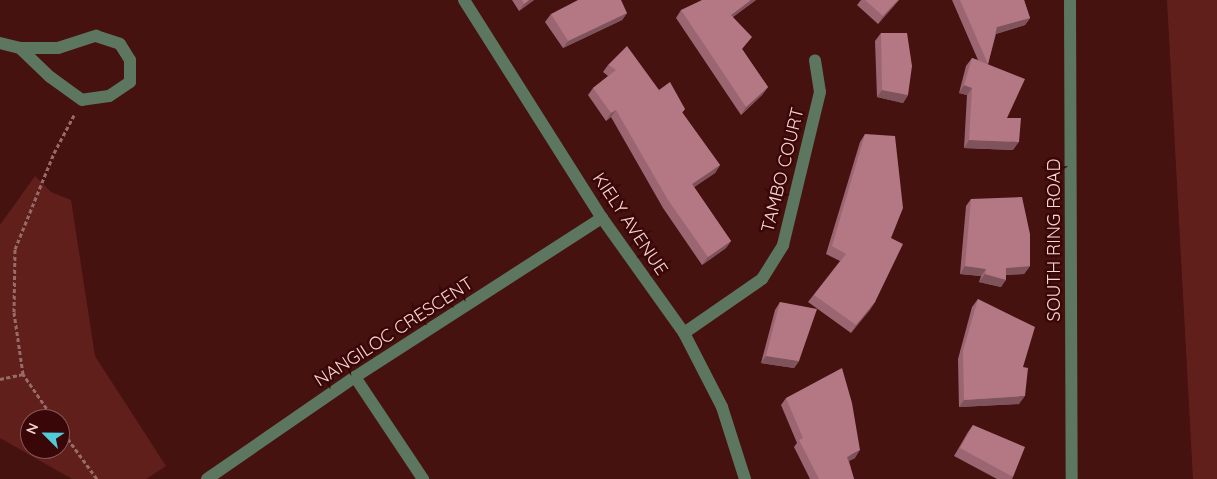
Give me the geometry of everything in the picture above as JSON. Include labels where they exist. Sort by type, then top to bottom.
[{"type":"street","name":"KIELY AVENUE","points":[[464,0],[602,218],[684,333],[722,407],[745,479]]},
{"type":"street","name":"SOUTH RING ROAD","points":[[1070,0],[1072,479]]},
{"type":"street","points":[[0,43],[20,48],[58,48],[96,36],[120,44],[130,60],[130,82],[109,96],[82,100],[50,77],[20,48]]},
{"type":"street","name":"TAMBO COURT","points":[[684,333],[762,279],[783,246],[820,92],[815,60]]},
{"type":"street","name":"NANGILOC CRESCENT","points":[[207,479],[355,377],[602,218]]},
{"type":"street","points":[[355,377],[423,479]]},
{"type":"path","points":[[47,409],[23,374],[14,312],[15,249],[54,153],[82,100]]},
{"type":"path","points":[[0,379],[23,374]]},
{"type":"path","points":[[70,441],[98,479]]},
{"type":"shaded area","points":[[1167,0],[1217,0],[1217,479],[1193,479]]},
{"type":"shaded area","points":[[35,176],[51,192],[71,200],[95,356],[166,466],[146,479],[72,479],[37,459],[70,459],[70,409],[20,409],[20,449],[0,438],[0,225]]},
{"type":"building","points":[[578,0],[621,0],[627,13],[568,41],[551,14]]},
{"type":"building","points":[[702,0],[751,0],[731,15],[752,37],[742,49],[768,87],[746,107],[681,10]]},
{"type":"building","points":[[865,0],[898,0],[883,16]]},
{"type":"building","points":[[960,0],[1024,0],[1030,18],[997,27],[988,64]]},
{"type":"building","points":[[881,33],[907,33],[912,66],[908,95],[882,90]]},
{"type":"building","points":[[627,46],[659,90],[670,82],[685,109],[682,112],[720,165],[692,184],[731,241],[708,257],[668,200],[616,110],[611,113],[593,88],[616,70],[608,65]]},
{"type":"building","points":[[972,58],[1025,79],[1007,118],[1021,118],[1019,142],[969,140],[972,88],[964,85]]},
{"type":"building","points":[[865,134],[895,136],[903,208],[891,238],[903,244],[875,302],[856,325],[814,295],[846,254],[832,246]]},
{"type":"building","points":[[1022,197],[1030,234],[1030,266],[1006,268],[1006,280],[985,274],[986,269],[965,266],[971,199]]},
{"type":"building","points":[[978,299],[1035,327],[1023,367],[1028,368],[1025,396],[964,400],[963,351]]},
{"type":"building","points":[[780,302],[817,309],[799,361],[766,356]]},
{"type":"building","points":[[842,368],[852,403],[860,450],[847,457],[854,479],[819,479],[799,440],[803,438],[786,398]]},
{"type":"building","points":[[973,425],[1025,447],[1013,477],[960,448]]}]
